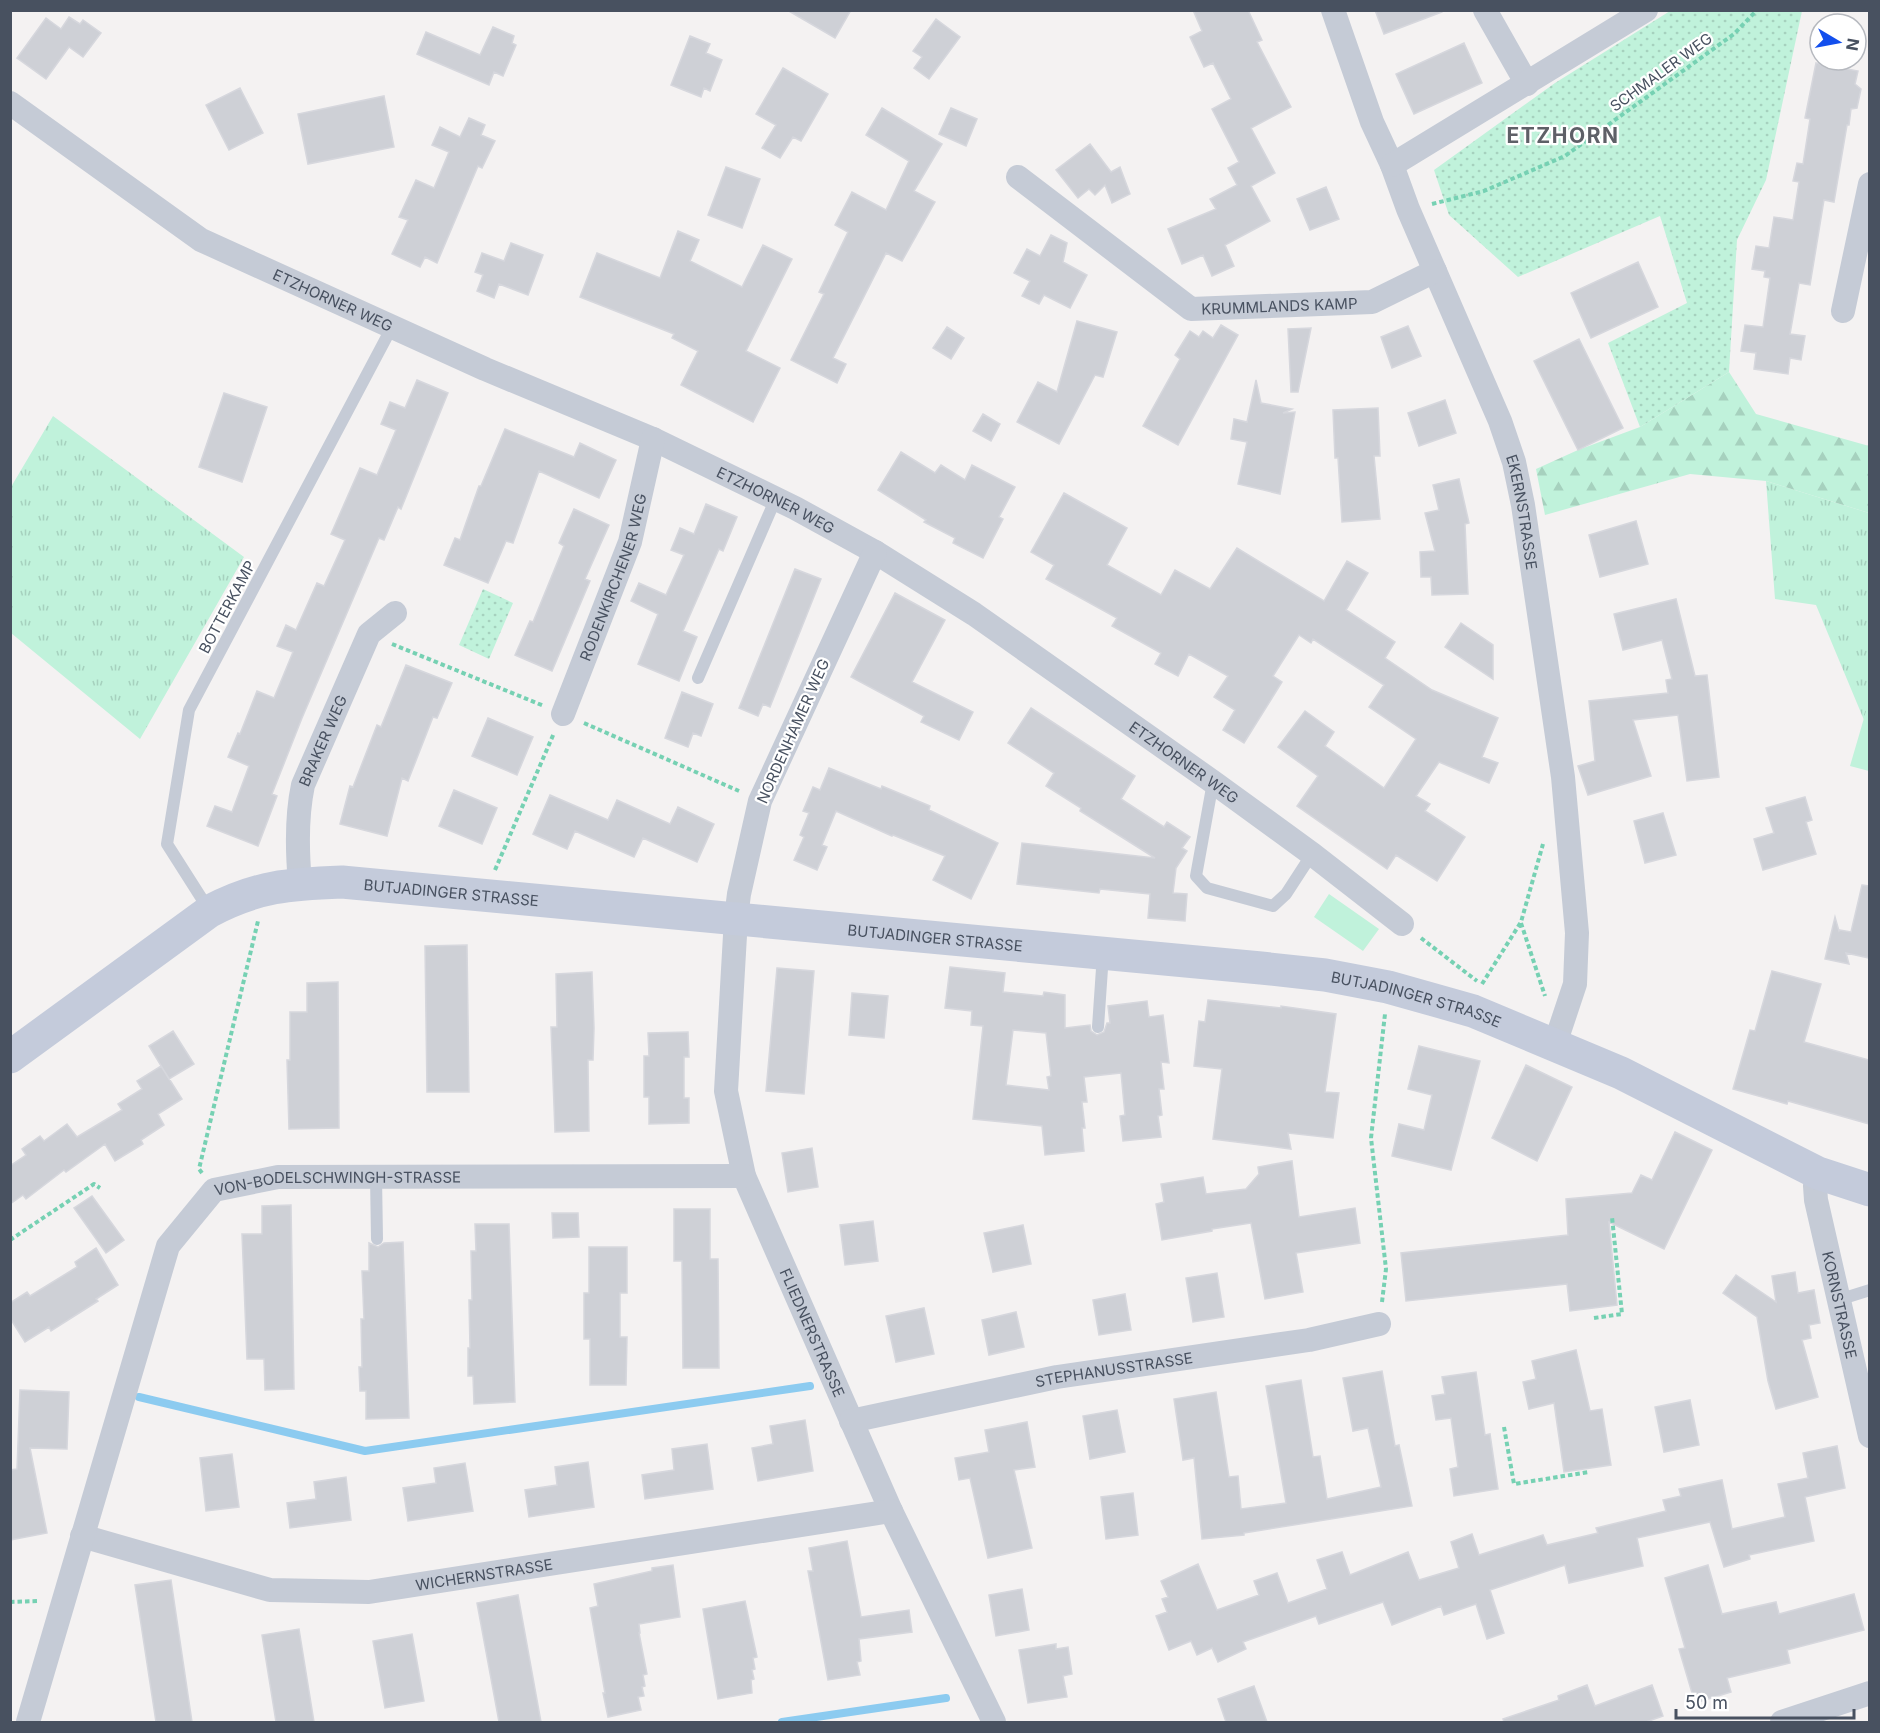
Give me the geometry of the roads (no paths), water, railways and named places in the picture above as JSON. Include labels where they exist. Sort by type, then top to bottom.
[{"type":"street","name":"EKERNSTRASSE","points":[[1333,10],[1372,122],[1500,422],[1514,462],[1523,505],[1563,777],[1577,933],[1575,984],[1555,1044]]},
{"type":"street","points":[[1485,10],[1527,84]]},
{"type":"street","points":[[1392,165],[1646,10]]},
{"type":"street","name":"ETZHORNER WEG","points":[[10,103],[201,240],[485,369],[653,439],[776,498],[875,552],[974,614],[1213,782],[1312,854],[1402,924]]},
{"type":"street","name":"KRUMMLANDS KAMP","points":[[1017,177],[1191,309],[1372,302],[1435,271]]},
{"type":"street","points":[[1843,311],[1869,184]]},
{"type":"street","name":"RODENKIRCHENER WEG","points":[[563,714],[630,542],[653,439]]},
{"type":"street","name":"NORDENHAMER WEG","points":[[736,918],[739,894],[760,801],[875,552]]},
{"type":"street","name":"BRAKER WEG","points":[[300,883],[297,834],[298,808],[303,785],[369,634],[394,613]]},
{"type":"street","name":"BUTJADINGER STRASSE","points":[[10,1057],[210,911],[238,897],[266,889],[300,883],[342,882],[1325,975],[1388,987],[1473,1011],[1555,1044],[1621,1073],[1818,1173],[1869,1190]]},
{"type":"street","name":"FLIEDNERSTRASSE","points":[[736,918],[726,1091],[744,1176],[891,1511],[994,1722]]},
{"type":"street","name":"KORNSTRASSE","points":[[1818,1173],[1815,1186],[1816,1200],[1869,1436]]},
{"type":"street","name":"VON-BODELSCHWINGH-STRASSE","points":[[28,1722],[168,1246],[214,1190],[278,1177],[744,1176]]},
{"type":"street","name":"STEPHANUSSTRASSE","points":[[851,1421],[1057,1377],[1309,1340],[1379,1324]]},
{"type":"street","name":"WICHERNSTRASSE","points":[[81,1536],[270,1590],[369,1592],[891,1511]]},
{"type":"street","points":[[1782,1722],[1869,1693]]},
{"type":"lane","name":"BOTTERKAMP","points":[[210,911],[167,844],[189,710],[392,327]]},
{"type":"lane","points":[[698,678],[776,498]]},
{"type":"lane","points":[[1213,782],[1196,876],[1207,888],[1273,906],[1286,894],[1312,854]]},
{"type":"lane","points":[[1098,1026],[1104,953]]},
{"type":"lane","points":[[376,1176],[377,1239]]},
{"type":"lane","points":[[1838,1300],[1869,1290]]},
{"type":"waterway","points":[[139,1397],[365,1451],[810,1386]]},
{"type":"waterway","points":[[782,1722],[946,1698]]},
{"type":"district","name":"ETZHORN","points":[[1563,135]]}]
